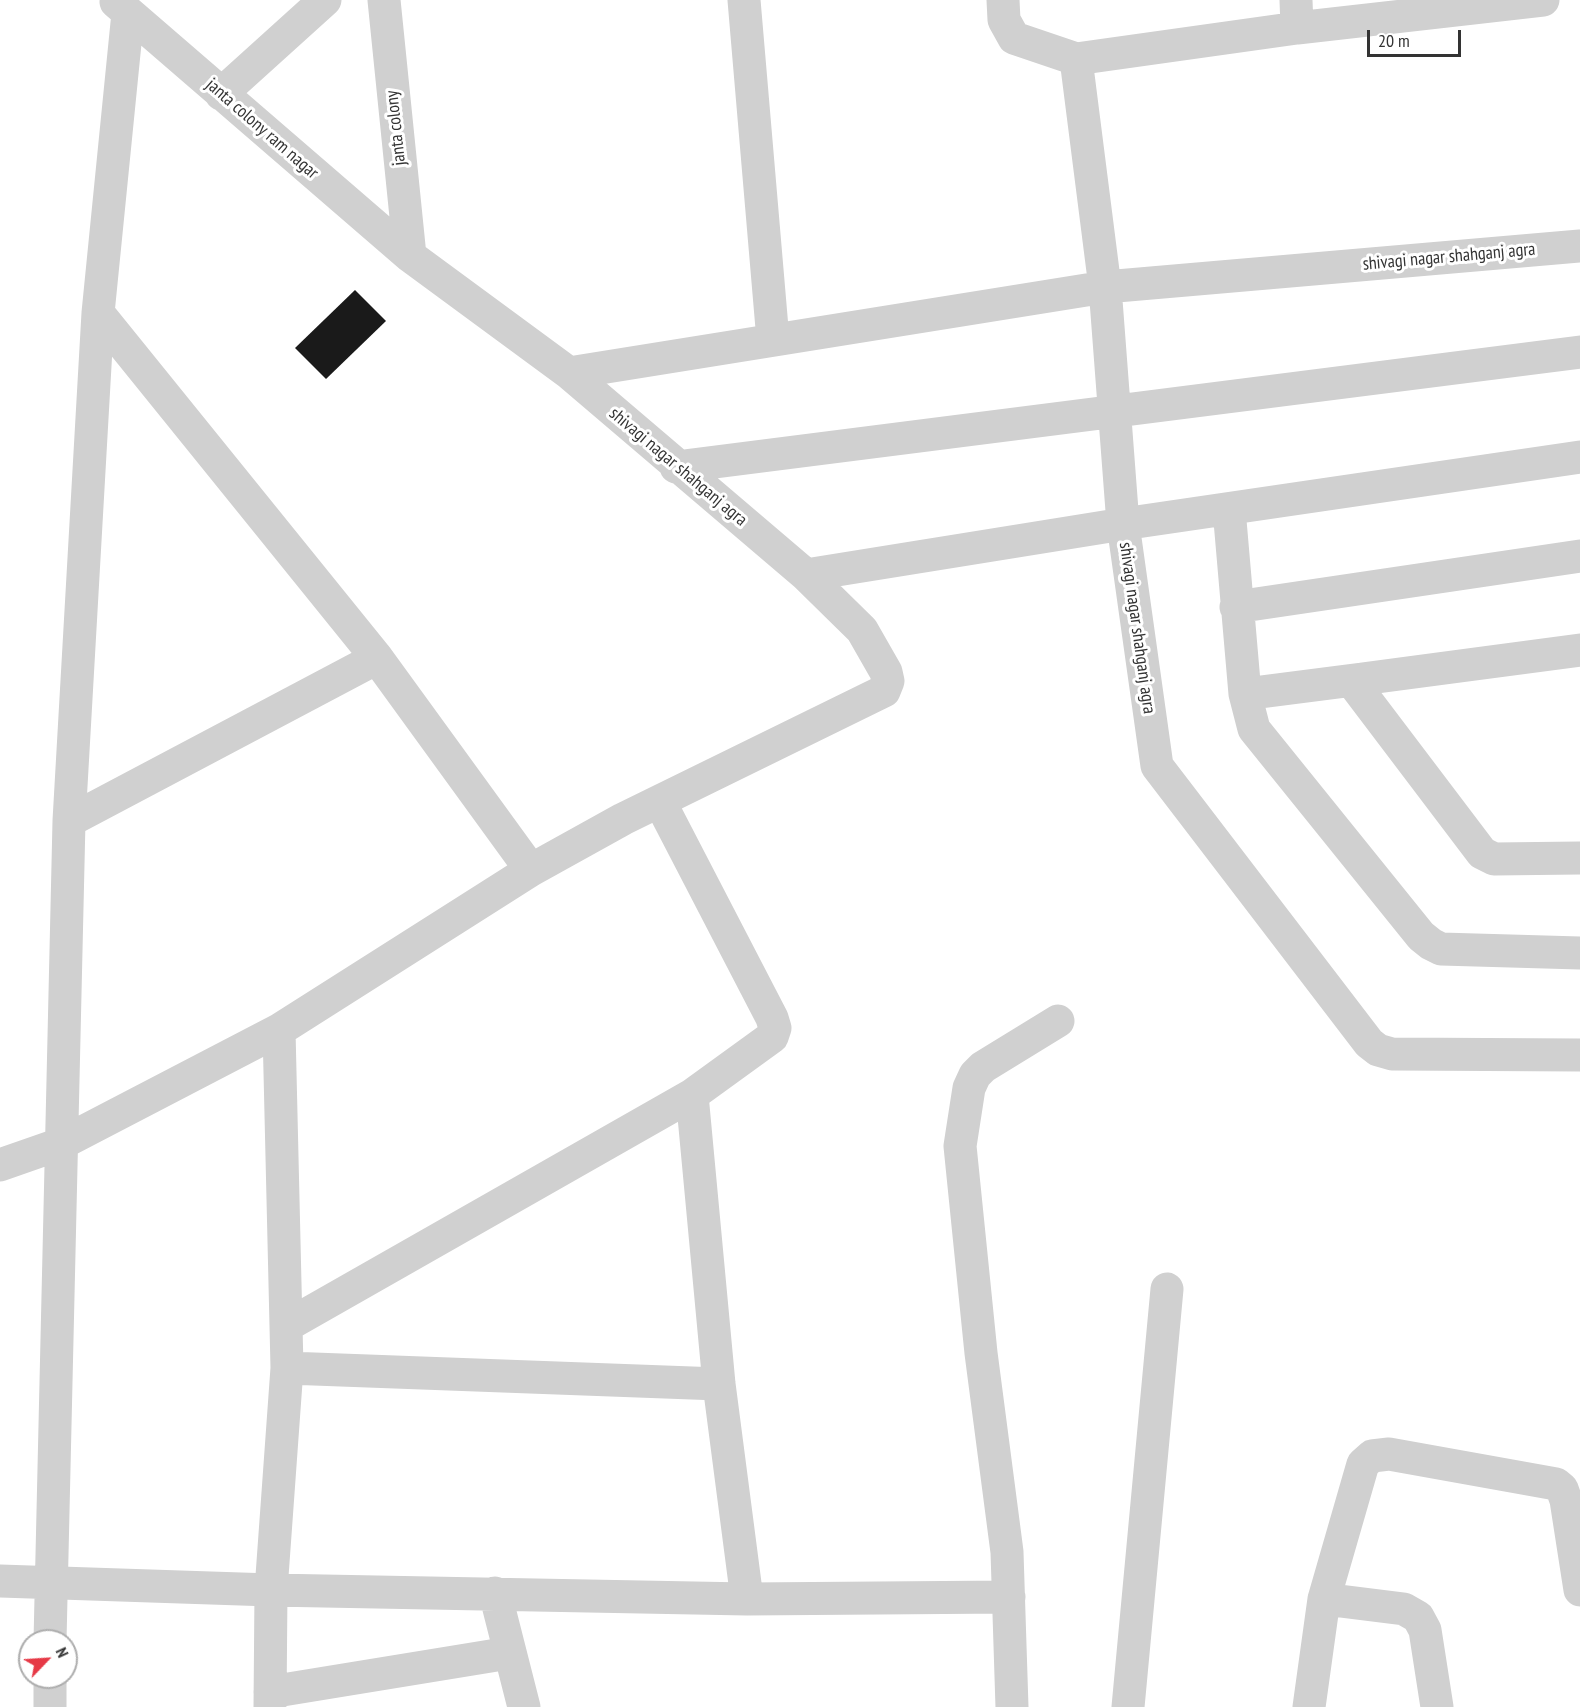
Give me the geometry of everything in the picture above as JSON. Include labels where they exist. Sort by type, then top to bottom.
[{"type":"street","points":[[221,94],[325,0]]},
{"type":"street","name":"janta colony","points":[[384,0],[410,256]]},
{"type":"street","points":[[744,0],[773,340]]},
{"type":"street","points":[[1003,0],[1004,20],[1014,38],[1076,58],[1297,14],[1543,0]]},
{"type":"street","points":[[50,1629],[69,821],[98,313],[121,7]]},
{"type":"street","name":"janta colony ram nagar","points":[[121,7],[410,256]]},
{"type":"street","points":[[1076,58],[1105,287],[1123,524],[1580,457]]},
{"type":"street","name":"shivagi nagar shahganj agra","points":[[569,373],[1105,287],[1580,246]]},
{"type":"street","name":"shivagi nagar shahganj agra","points":[[410,256],[569,373],[676,467],[806,575],[1123,524],[1157,766],[1369,1042],[1378,1050],[1392,1054],[1580,1054]]},
{"type":"street","points":[[98,313],[377,658],[531,870]]},
{"type":"street","points":[[676,467],[1580,352]]},
{"type":"street","points":[[1229,509],[1245,694],[1254,729],[1421,936],[1431,944],[1441,949],[1580,953]]},
{"type":"street","points":[[1236,608],[1580,556]]},
{"type":"street","points":[[0,1165],[60,1144],[279,1030],[531,870],[660,802],[884,691],[888,681],[886,672],[862,630],[806,575]]},
{"type":"street","points":[[1245,694],[1580,650]]},
{"type":"street","points":[[69,821],[377,658]]},
{"type":"street","points":[[1362,679],[1358,682],[1360,694],[1482,853],[1494,859],[1580,858]]},
{"type":"street","points":[[286,1326],[692,1095],[772,1036],[775,1028],[660,802]]},
{"type":"street","points":[[1012,1707],[1007,1552],[981,1353],[960,1146],[969,1088],[975,1075],[983,1067],[1058,1021]]},
{"type":"street","points":[[279,1030],[287,1368],[271,1590],[270,1700],[509,1653]]},
{"type":"street","points":[[692,1095],[719,1384],[747,1599]]},
{"type":"street","points":[[1128,1707],[1167,1289]]},
{"type":"street","points":[[287,1368],[719,1384]]},
{"type":"street","points":[[1309,1707],[1324,1599],[1362,1464],[1372,1456],[1380,1454],[1556,1484],[1562,1489],[1566,1500],[1580,1590]]},
{"type":"street","points":[[0,1581],[271,1590],[747,1599],[1009,1597]]},
{"type":"street","points":[[495,1593],[524,1707]]},
{"type":"street","points":[[1324,1599],[1404,1609],[1418,1617],[1425,1630],[1437,1707]]},
{"type":"street","points":[[50,1689],[50,1707]]},
{"type":"building","points":[[355,290],[386,321],[326,379],[295,348]]}]
